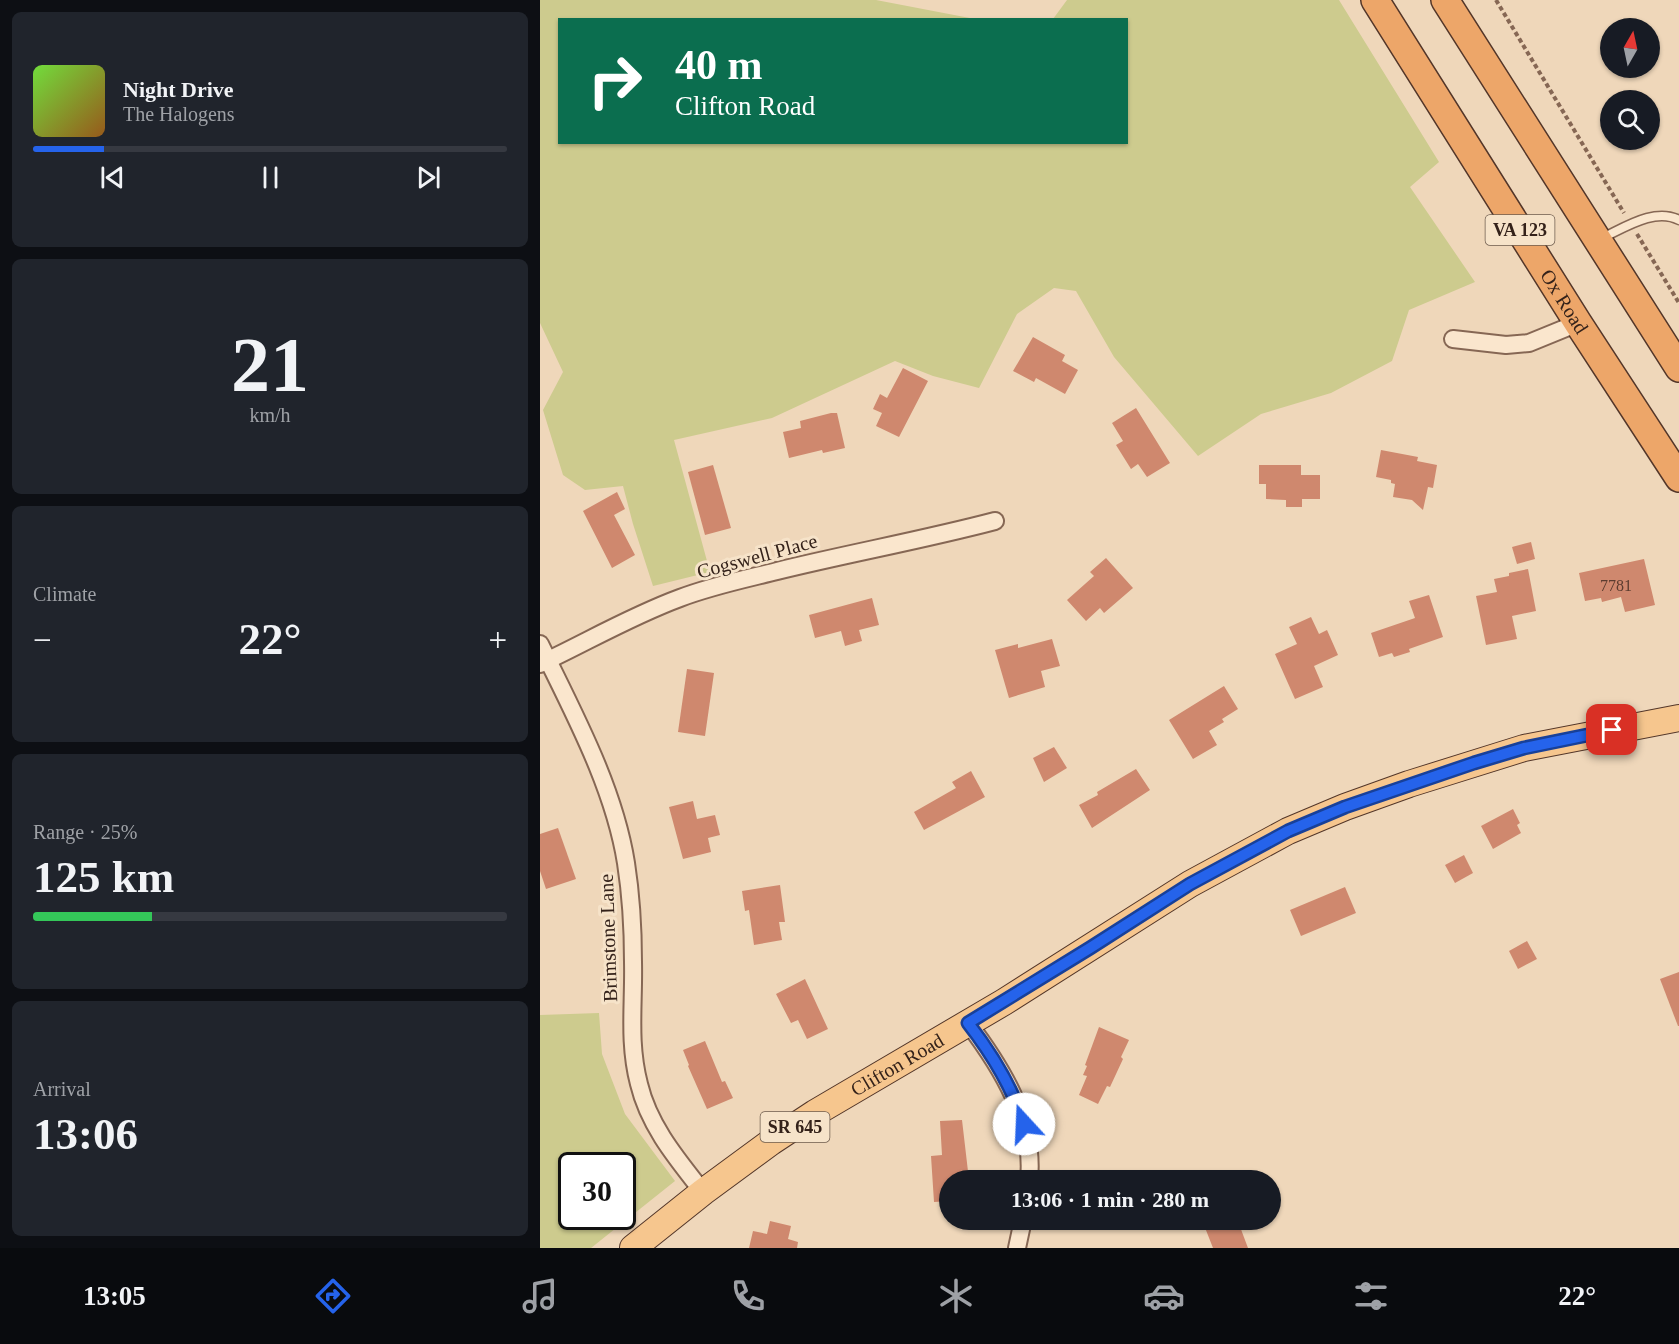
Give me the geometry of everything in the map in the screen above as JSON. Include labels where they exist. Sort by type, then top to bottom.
[{"type":"highway","name":"Ox Road","points":[[1375,0],[1578,323],[1679,478]]},
{"type":"highway","name":"VA 123","points":[[1445,0],[1596,241],[1679,368]]},
{"type":"main road","name":"Clifton Road","points":[[633,1248],[703,1192],[815,1113],[1088,950],[1190,884],[1288,831],[1400,788],[1524,748],[1679,718]]},
{"type":"street","points":[[1453,339],[1506,345],[1529,343],[1578,323]]},
{"type":"street","name":"Cogswell Place","points":[[544,662],[631,618],[681,597],[732,582],[995,521]]},
{"type":"street","name":"Brimstone Lane","points":[[540,644],[544,662],[600,774],[619,830],[626,863],[632,924],[631,1034],[639,1085],[657,1131],[703,1192]]},
{"type":"street","points":[[968,1023],[996,1061],[1018,1105],[1029,1155],[1029,1170]]},
{"type":"street","points":[[1017,1248],[1021,1230]]},
{"type":"lane","points":[[1596,241],[1643,219],[1669,215],[1679,220]]},
{"type":"path","points":[[1496,0],[1679,303]]},
{"type":"shaded area","points":[[540,0],[876,0],[970,18],[558,18],[558,144],[1128,144],[1128,18],[1054,18],[1067,0],[1339,0],[1439,162],[1410,187],[1475,282],[1409,310],[1392,361],[1331,393],[1261,414],[1198,456],[1114,357],[1076,291],[1054,288],[1017,314],[979,388],[933,376],[895,361],[772,418],[674,440],[710,572],[653,586],[623,486],[585,490],[563,475],[543,410],[563,372],[540,323]]},
{"type":"shaded area","points":[[599,1013],[602,1054],[625,1114],[675,1181],[636,1212],[636,1152],[558,1152],[558,1230],[614,1230],[591,1248],[540,1248],[540,1015]]},
{"type":"building","points":[[1033,337],[1065,355],[1062,361],[1078,370],[1065,394],[1036,378],[1034,382],[1013,371]]},
{"type":"building","points":[[903,368],[928,381],[899,437],[876,426],[882,413],[873,409],[880,394],[887,398]]},
{"type":"building","points":[[1136,408],[1170,463],[1147,477],[1138,464],[1131,469],[1116,445],[1123,441],[1112,423]]},
{"type":"building","points":[[837,413],[845,448],[823,453],[822,450],[789,458],[783,432],[801,428],[800,421]]},
{"type":"building","points":[[1381,450],[1418,457],[1417,461],[1437,465],[1433,488],[1428,487],[1423,510],[1412,500],[1393,497],[1395,484],[1391,483],[1391,480],[1376,477]]},
{"type":"building","points":[[713,465],[731,528],[705,535],[688,472]]},
{"type":"building","points":[[1259,465],[1301,465],[1301,475],[1320,475],[1320,499],[1302,499],[1302,507],[1286,507],[1286,500],[1266,499],[1266,484],[1259,484]]},
{"type":"building","points":[[617,492],[625,509],[614,515],[635,555],[612,568],[583,511]]},
{"type":"building","points":[[1531,542],[1535,559],[1517,564],[1512,547]]},
{"type":"building","points":[[1106,558],[1133,588],[1104,613],[1100,608],[1086,621],[1067,600],[1094,576],[1090,572]]},
{"type":"building","points":[[1644,559],[1655,605],[1625,612],[1621,597],[1602,602],[1601,598],[1585,601],[1579,573]]},
{"type":"building","points":[[1528,569],[1536,611],[1512,616],[1517,639],[1486,645],[1476,596],[1497,592],[1494,579]]},
{"type":"building","points":[[1429,595],[1443,637],[1394,657],[1392,653],[1379,657],[1371,633],[1415,618],[1409,601]]},
{"type":"building","points":[[872,598],[879,625],[859,630],[862,641],[845,646],[841,631],[815,638],[809,615]]},
{"type":"building","points":[[1311,617],[1319,634],[1327,630],[1338,655],[1314,666],[1323,687],[1295,699],[1275,654],[1297,644],[1289,627]]},
{"type":"building","points":[[1052,639],[1060,666],[1041,671],[1045,687],[1009,698],[995,650],[1018,644],[1018,648]]},
{"type":"building","points":[[687,669],[714,673],[705,736],[678,732]]},
{"type":"building","points":[[1224,686],[1238,709],[1222,719],[1224,722],[1209,731],[1217,745],[1193,759],[1169,720]]},
{"type":"building","points":[[1054,747],[1067,768],[1044,782],[1033,758]]},
{"type":"building","points":[[1136,769],[1150,790],[1092,828],[1079,805]]},
{"type":"building","points":[[971,771],[985,797],[924,830],[914,812],[956,788],[952,782]]},
{"type":"building","points":[[693,801],[697,819],[715,815],[720,835],[708,838],[711,852],[683,859],[669,807]]},
{"type":"building","points":[[1513,809],[1520,823],[1517,825],[1521,833],[1493,849],[1481,826]]},
{"type":"building","points":[[558,828],[576,879],[546,889],[540,871],[540,834]]},
{"type":"building","points":[[1464,855],[1473,873],[1455,883],[1445,865]]},
{"type":"building","points":[[780,885],[785,922],[779,922],[782,940],[754,945],[749,910],[745,911],[742,891]]},
{"type":"building","points":[[1345,887],[1356,913],[1301,936],[1290,910]]},
{"type":"building","points":[[1527,941],[1537,959],[1518,969],[1509,951]]},
{"type":"building","points":[[1679,972],[1679,1026],[1678,1026],[1660,979]]},
{"type":"building","points":[[805,979],[828,1029],[807,1039],[798,1020],[791,1023],[776,994]]},
{"type":"building","points":[[1099,1027],[1129,1040],[1110,1087],[1107,1086],[1098,1104],[1079,1095],[1087,1076],[1083,1075],[1087,1066],[1085,1065]]},
{"type":"building","points":[[705,1041],[722,1082],[725,1081],[733,1098],[707,1109],[683,1050]]},
{"type":"building","points":[[962,1120],[968,1170],[939,1170],[939,1202],[934,1202],[931,1156],[942,1155],[940,1121]]},
{"type":"building","points":[[770,1221],[791,1226],[788,1239],[798,1242],[797,1248],[749,1248],[753,1231],[767,1234]]},
{"type":"building","points":[[1206,1230],[1241,1230],[1248,1248],[1213,1248]]},
{"type":"route","points":[[1024,1124],[1018,1105],[996,1061],[968,1023],[1190,884],[1288,831],[1345,807],[1474,763],[1524,748],[1612,730]]}]
